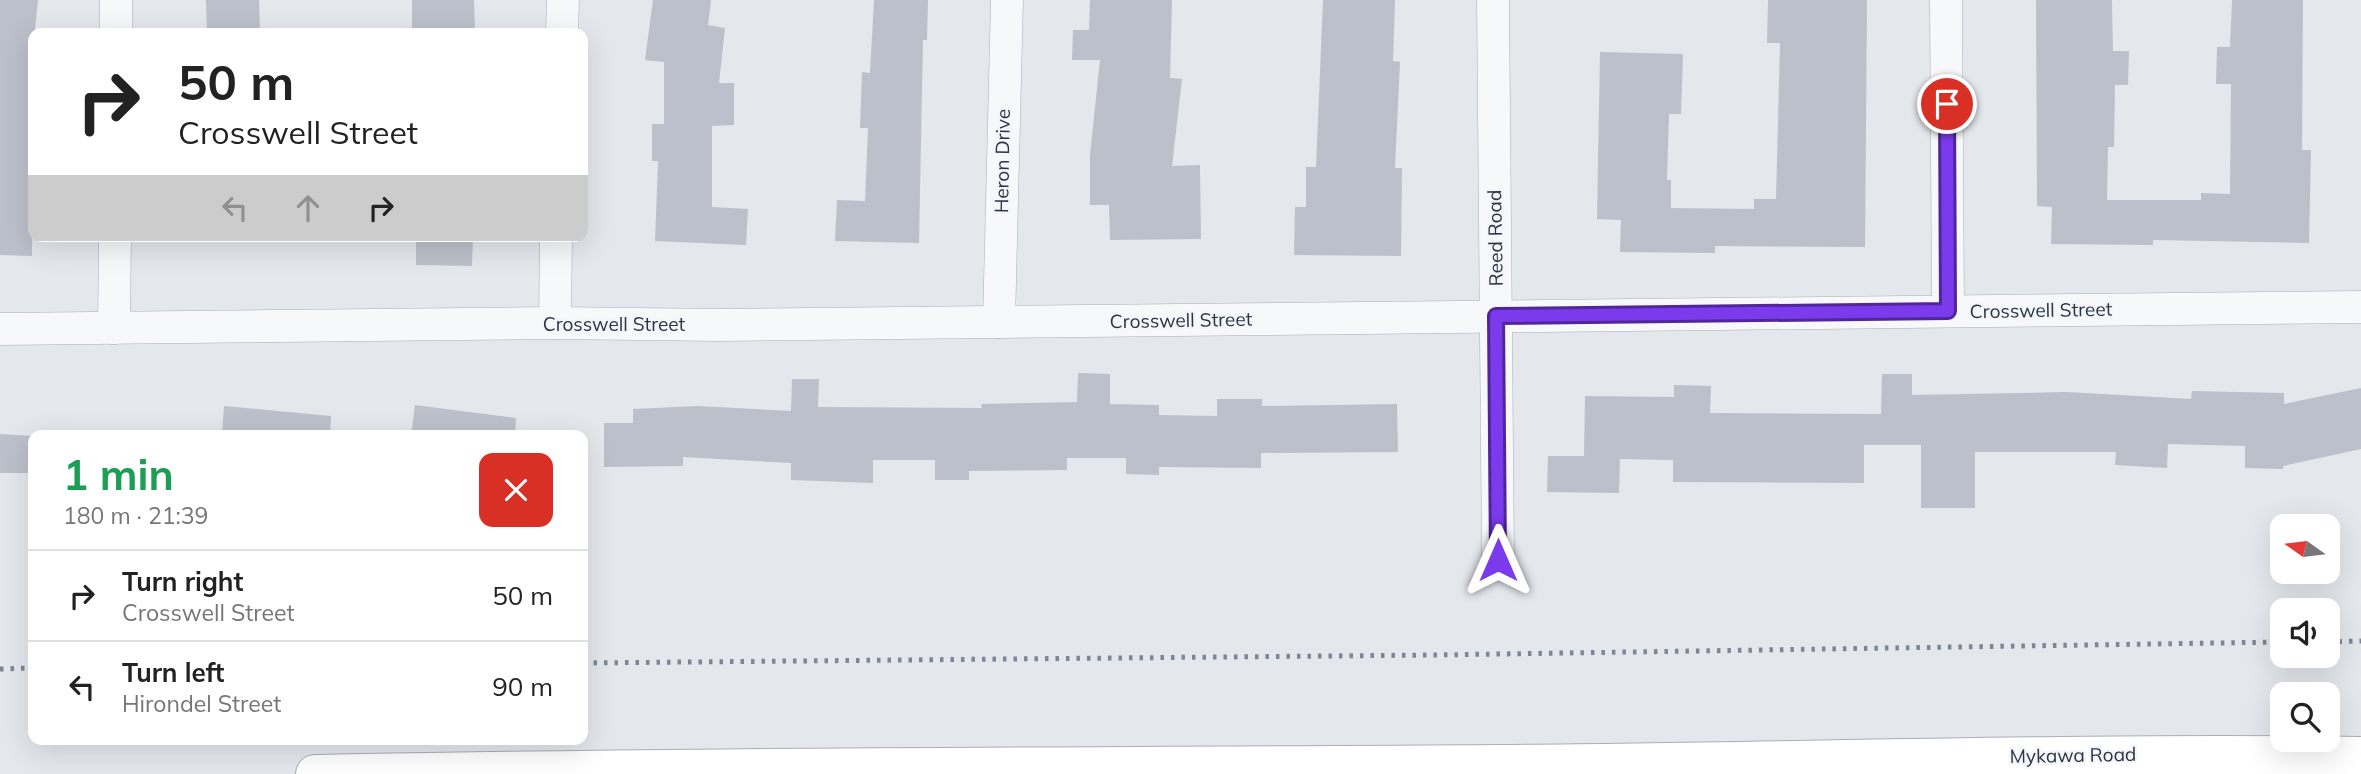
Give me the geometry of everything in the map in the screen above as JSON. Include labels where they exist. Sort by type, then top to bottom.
[{"type":"main road","name":"Mykawa Road","points":[[316,774],[634,768],[1499,769],[2185,764],[2361,756]]},
{"type":"street","points":[[116,0],[116,28]]},
{"type":"street","points":[[562,28],[563,0]]},
{"type":"street","name":"Heron Drive","points":[[999,322],[1007,0]]},
{"type":"street","name":"Reed Road","points":[[1493,0],[1498,560]]},
{"type":"street","points":[[1946,0],[1948,311]]},
{"type":"street","points":[[114,327],[115,242]]},
{"type":"street","points":[[555,323],[556,242]]},
{"type":"street","name":"Crosswell Street","points":[[0,329],[555,323],[999,322],[2361,307]]},
{"type":"building","points":[[0,0],[38,0],[35,28],[28,28],[28,242],[32,242],[32,256],[0,255]]},
{"type":"building","points":[[206,0],[259,0],[260,28],[207,28]]},
{"type":"building","points":[[412,0],[474,0],[475,28],[412,28]]},
{"type":"building","points":[[653,0],[711,0],[708,25],[725,28],[719,83],[734,83],[734,125],[712,126],[712,207],[748,209],[746,245],[655,241],[658,161],[652,161],[652,124],[664,124],[664,62],[645,60]]},
{"type":"building","points":[[874,0],[928,0],[927,40],[923,40],[919,243],[835,241],[837,200],[865,201],[868,128],[860,128],[862,72],[870,73]]},
{"type":"building","points":[[1090,0],[1172,0],[1170,78],[1182,79],[1172,166],[1200,165],[1201,239],[1110,240],[1109,205],[1090,205],[1090,155],[1100,60],[1072,60],[1073,30],[1089,30]]},
{"type":"building","points":[[1323,0],[1395,0],[1393,61],[1400,62],[1395,168],[1402,168],[1401,256],[1294,255],[1295,207],[1306,207],[1306,167],[1316,167]]},
{"type":"building","points":[[1768,0],[1867,0],[1865,247],[1715,246],[1715,253],[1620,252],[1621,220],[1597,219],[1600,52],[1683,54],[1681,114],[1669,114],[1667,180],[1671,180],[1671,208],[1754,209],[1754,199],[1776,199],[1780,43],[1767,43]]},
{"type":"building","points":[[2036,0],[2112,0],[2113,51],[2129,51],[2128,85],[2115,85],[2114,147],[2108,147],[2107,200],[2201,200],[2201,193],[2230,194],[2231,84],[2216,84],[2217,47],[2230,47],[2232,0],[2303,0],[2302,150],[2311,150],[2309,243],[2153,240],[2153,245],[2051,244],[2052,207],[2037,206]]},
{"type":"building","points":[[416,242],[473,242],[472,266],[416,265]]},
{"type":"building","points":[[1078,373],[1110,374],[1110,404],[1159,405],[1159,415],[1217,416],[1217,399],[1262,399],[1262,406],[1397,404],[1398,452],[1261,453],[1261,468],[1159,467],[1159,475],[1126,474],[1126,458],[1067,458],[1067,470],[969,471],[969,480],[935,480],[935,460],[873,460],[873,483],[791,480],[791,463],[683,457],[683,466],[604,467],[604,423],[633,423],[633,409],[698,406],[791,411],[792,379],[819,379],[818,407],[982,408],[981,404],[1077,402]]},
{"type":"building","points":[[1882,374],[1912,374],[1912,395],[2067,392],[2191,399],[2192,391],[2284,393],[2284,404],[2361,388],[2361,449],[2283,466],[2283,469],[2245,468],[2245,446],[2168,444],[2167,468],[2115,465],[2116,452],[1975,452],[1975,508],[1921,508],[1921,445],[1864,445],[1864,483],[1673,482],[1673,460],[1620,459],[1619,493],[1547,492],[1548,456],[1584,456],[1585,396],[1674,397],[1674,385],[1711,386],[1710,413],[1881,414]]},
{"type":"building","points":[[415,405],[516,418],[515,430],[412,430]]},
{"type":"building","points":[[224,406],[331,416],[330,430],[222,430]]},
{"type":"building","points":[[0,434],[28,436],[28,473],[0,473]]},
{"type":"railway","points":[[2340,642],[2361,641]]},
{"type":"railway","points":[[588,663],[1434,655],[2270,642]]},
{"type":"railway","points":[[0,669],[28,668]]},
{"type":"route","points":[[1498,560],[1496,316],[1948,311],[1947,104]]}]
